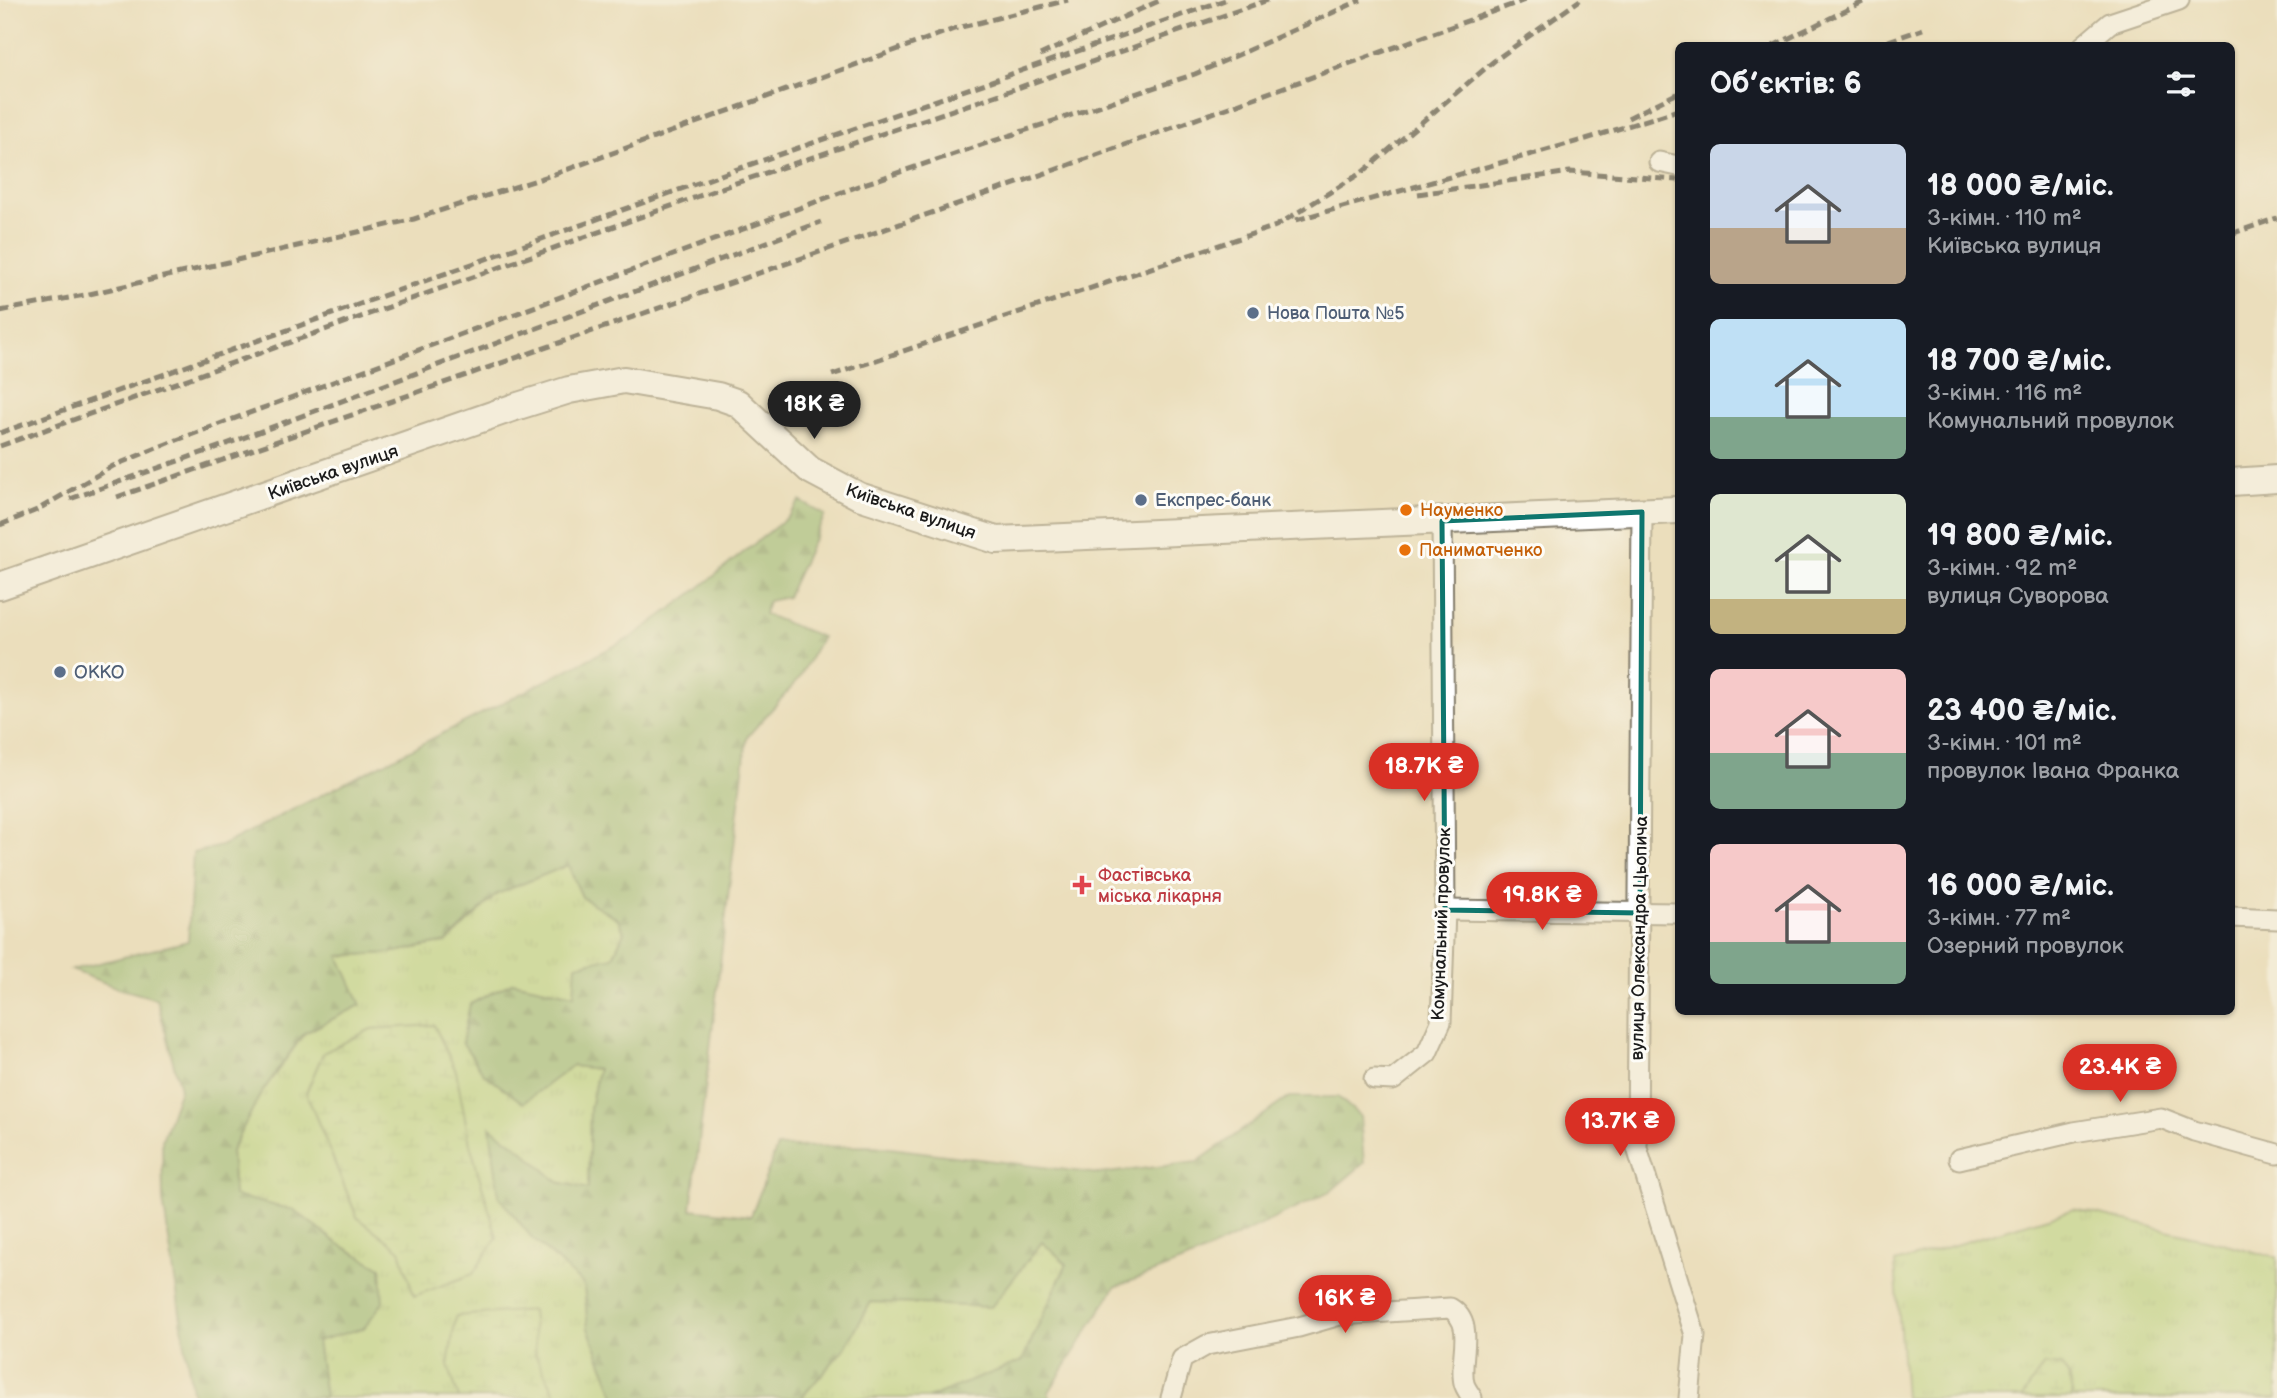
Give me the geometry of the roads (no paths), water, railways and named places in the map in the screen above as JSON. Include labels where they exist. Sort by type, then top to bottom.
[{"type":"main road","name":"Київська вулиця","points":[[0,586],[515,407],[569,390],[624,380],[718,396],[737,403],[810,470],[859,496],[996,540],[1675,510]]},
{"type":"main road","points":[[2235,482],[2277,479]]},
{"type":"street","points":[[2088,42],[2110,23],[2179,0]]},
{"type":"street","name":"вулиця Олександра Цьопича","points":[[1642,512],[1637,1148],[1696,1335],[1689,1398]]},
{"type":"street","name":"Комунальний провулок","points":[[1374,1079],[1392,1080],[1427,1053],[1441,1022],[1445,910],[1442,520]]},
{"type":"street","points":[[1445,910],[1675,913]]},
{"type":"street","points":[[2235,917],[2277,919]]},
{"type":"street","points":[[1959,1159],[2074,1132],[2161,1118],[2194,1131],[2277,1154]]},
{"type":"street","points":[[1171,1398],[1182,1359],[1207,1345],[1299,1327],[1340,1315],[1450,1308],[1459,1313],[1465,1324],[1464,1384],[1472,1398]]},
{"type":"railway","points":[[0,311],[85,295],[414,219],[552,175],[954,29],[1068,0]]},
{"type":"railway","points":[[1040,55],[1161,0]]},
{"type":"railway","points":[[0,433],[726,173],[1225,0]]},
{"type":"railway","points":[[0,446],[730,185],[1268,0]]},
{"type":"railway","points":[[0,525],[37,510],[113,466],[169,443],[861,185],[1195,74],[1361,0]]},
{"type":"railway","points":[[117,497],[1069,165],[1525,0]]},
{"type":"railway","points":[[832,375],[1276,226],[1364,171],[1494,61],[1580,0]]},
{"type":"railway","points":[[1781,42],[1867,0]]},
{"type":"railway","points":[[1886,42],[1923,29]]},
{"type":"railway","points":[[1628,118],[1675,94]]},
{"type":"railway","points":[[1296,220],[1586,139],[1675,111]]},
{"type":"railway","points":[[1418,194],[1570,172],[1675,180]]},
{"type":"railway","points":[[2235,233],[2277,218]]},
{"type":"railway","points":[[70,499],[224,445],[821,222]]},
{"type":"place","name":"Нова Пошта №5","points":[[1253,313]]},
{"type":"place","name":"Експрес-банк","points":[[1141,500]]},
{"type":"place","name":"Науменко","points":[[1406,510]]},
{"type":"place","name":"Паниматченко","points":[[1405,550]]},
{"type":"place","name":"OKKO","points":[[60,672]]},
{"type":"place","name":"Фастівська міська лікарня","points":[[1082,885]]}]
